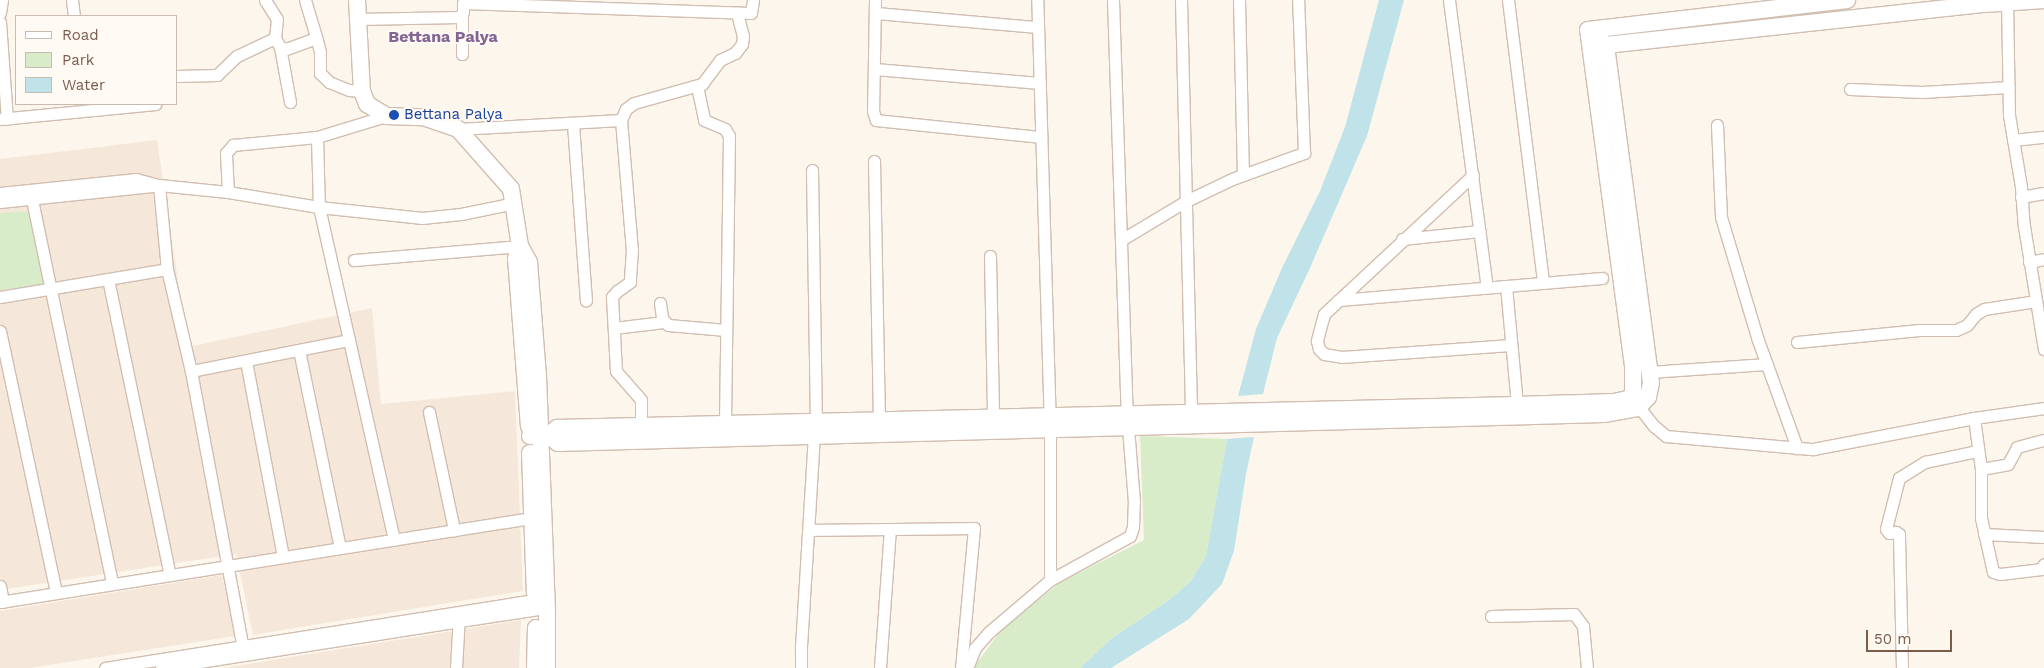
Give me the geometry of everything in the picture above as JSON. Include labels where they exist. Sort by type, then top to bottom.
[{"type":"street","points":[[0,13],[2,0]]},
{"type":"street","points":[[72,0],[74,15]]},
{"type":"street","points":[[265,0],[276,19],[278,43],[290,102]]},
{"type":"street","points":[[305,0],[320,52],[320,73],[329,82],[349,90],[362,91]]},
{"type":"street","points":[[356,0],[362,91],[367,104],[386,116]]},
{"type":"street","points":[[702,0],[702,12]]},
{"type":"street","points":[[462,54],[462,2],[649,5],[702,12],[751,13],[753,0]]},
{"type":"street","points":[[875,0],[873,111],[879,122],[1041,137]]},
{"type":"street","points":[[1037,0],[1050,422],[1050,580]]},
{"type":"street","points":[[967,668],[976,648],[989,632],[1050,580],[1130,536],[1134,527],[1128,420],[1113,0]]},
{"type":"street","points":[[1181,0],[1192,412]]},
{"type":"street","points":[[1239,0],[1243,175]]},
{"type":"street","points":[[1121,240],[1186,201],[1243,175],[1304,153],[1298,0]]},
{"type":"street","points":[[1449,0],[1487,287]]},
{"type":"street","points":[[1508,0],[1543,283]]},
{"type":"street","points":[[1588,30],[1847,0]]},
{"type":"street","points":[[1606,45],[1985,2],[2044,0]]},
{"type":"street","points":[[2007,1],[2009,87],[2013,140],[2029,262],[2044,348]]},
{"type":"street","points":[[641,426],[641,400],[616,371],[612,297],[630,282],[632,250],[621,120],[626,109],[634,103],[702,84],[722,58],[735,53],[742,44],[743,36],[737,13]]},
{"type":"street","points":[[876,13],[1037,26]]},
{"type":"street","points":[[358,19],[462,15]]},
{"type":"street","points":[[0,22],[4,119],[145,105]]},
{"type":"street","points":[[540,436],[556,428],[641,426],[725,430],[815,429],[1257,417],[1604,414],[1648,397],[1651,383],[1606,45],[1588,30]]},
{"type":"street","points":[[1588,30],[1634,366],[1635,402]]},
{"type":"street","points":[[278,43],[286,49],[311,40],[317,40]]},
{"type":"street","points":[[178,76],[217,74],[237,56],[278,43]]},
{"type":"street","points":[[875,69],[1039,82]]},
{"type":"street","points":[[697,86],[704,120],[724,129],[728,136],[725,430]]},
{"type":"street","points":[[1850,88],[1922,92],[2009,87]]},
{"type":"street","points":[[228,192],[226,153],[229,147],[317,137],[386,116],[423,117],[458,129],[621,120]]},
{"type":"street","points":[[573,124],[586,301]]},
{"type":"street","points":[[1717,125],[1721,217],[1767,364],[1797,448]]},
{"type":"street","points":[[458,129],[511,189],[515,203],[520,246],[529,262],[540,436],[547,613],[547,668]]},
{"type":"street","points":[[317,137],[319,207],[394,540]]},
{"type":"street","points":[[2013,140],[2044,137]]},
{"type":"street","points":[[874,162],[879,421]]},
{"type":"street","points":[[801,668],[815,429],[812,170]]},
{"type":"street","points":[[1473,175],[1402,239],[1324,314],[1317,341],[1319,349],[1324,354],[1342,357],[1511,345]]},
{"type":"street","points":[[0,202],[31,194],[136,179],[159,185],[228,192],[319,207],[422,218],[461,214],[515,203]]},
{"type":"street","points":[[0,193],[31,194],[159,185]]},
{"type":"street","points":[[159,185],[167,269],[191,372],[243,651]]},
{"type":"street","points":[[2021,197],[2044,193]]},
{"type":"street","points":[[31,194],[49,289],[112,584]]},
{"type":"street","points":[[1402,239],[1480,231]]},
{"type":"street","points":[[354,260],[520,246]]},
{"type":"street","points":[[990,256],[993,417]]},
{"type":"street","points":[[2029,262],[2044,259]]},
{"type":"street","points":[[0,297],[167,269]]},
{"type":"street","points":[[1339,300],[1602,278]]},
{"type":"street","points":[[108,279],[170,575]]},
{"type":"street","points":[[1506,286],[1517,405]]},
{"type":"street","points":[[1797,342],[1919,330],[1956,330],[1967,326],[1976,314],[1984,309],[2036,301]]},
{"type":"street","points":[[660,302],[664,322],[668,326],[726,330]]},
{"type":"street","points":[[614,328],[664,322]]},
{"type":"street","points":[[0,331],[56,593]]},
{"type":"street","points":[[191,372],[349,340]]},
{"type":"street","points":[[299,350],[340,548]]},
{"type":"street","points":[[246,361],[283,557]]},
{"type":"street","points":[[1649,372],[1767,364]]},
{"type":"street","points":[[1128,420],[1192,412],[1257,417],[1613,402],[1628,399],[1635,402],[1654,426],[1666,436],[1817,449],[1974,418],[2044,408]]},
{"type":"street","points":[[429,412],[454,530]]},
{"type":"street","points":[[815,429],[879,421],[993,417],[1050,422]]},
{"type":"street","points":[[1974,418],[1977,451],[1981,469],[1981,518],[1994,574],[2042,569],[2044,564]]},
{"type":"street","points":[[540,436],[558,443],[725,430]]},
{"type":"street","points":[[535,668],[536,605],[531,518],[540,436]]},
{"type":"street","points":[[1981,469],[2008,464],[2017,447],[2044,440]]},
{"type":"street","points":[[1902,668],[1898,534],[1896,532],[1889,533],[1886,528],[1899,478],[1926,462],[1977,451]]},
{"type":"street","points":[[0,586],[2,602],[531,518]]},
{"type":"street","points":[[809,530],[974,528],[961,668]]},
{"type":"street","points":[[880,668],[890,530]]},
{"type":"street","points":[[1984,534],[2044,537]]},
{"type":"street","points":[[105,668],[243,651],[536,605]]},
{"type":"street","points":[[1491,616],[1574,614],[1583,626],[1587,668]]},
{"type":"street","points":[[456,668],[459,617]]},
{"type":"street","points":[[161,668],[243,651]]},
{"type":"shaded area","points":[[157,140],[188,347],[372,308],[381,404],[515,391],[523,591],[253,635],[236,554],[0,590],[0,159]]},
{"type":"shaded area","points":[[222,575],[235,636],[30,668],[0,668],[0,611]]},
{"type":"shaded area","points":[[521,620],[519,668],[223,668]]},
{"type":"green space","points":[[31,211],[45,285],[0,290],[0,213]]},
{"type":"green space","points":[[1140,436],[1227,439],[1206,556],[1190,582],[1169,600],[1112,638],[1080,668],[973,668],[1002,629],[1061,582],[1144,540]]},
{"type":"water","points":[[1379,0],[1404,0],[1367,136],[1310,268],[1277,338],[1263,394],[1238,396],[1256,329],[1282,268],[1320,191],[1345,127]]},
{"type":"water","points":[[1254,437],[1234,551],[1222,584],[1189,619],[1111,668],[1080,668],[1112,638],[1169,600],[1190,582],[1206,556],[1227,439]]},
{"type":"place","name":"Bettana Palya","points":[[394,115]]},
{"type":"district","name":"Bettana Palya","points":[[443,37]]}]
